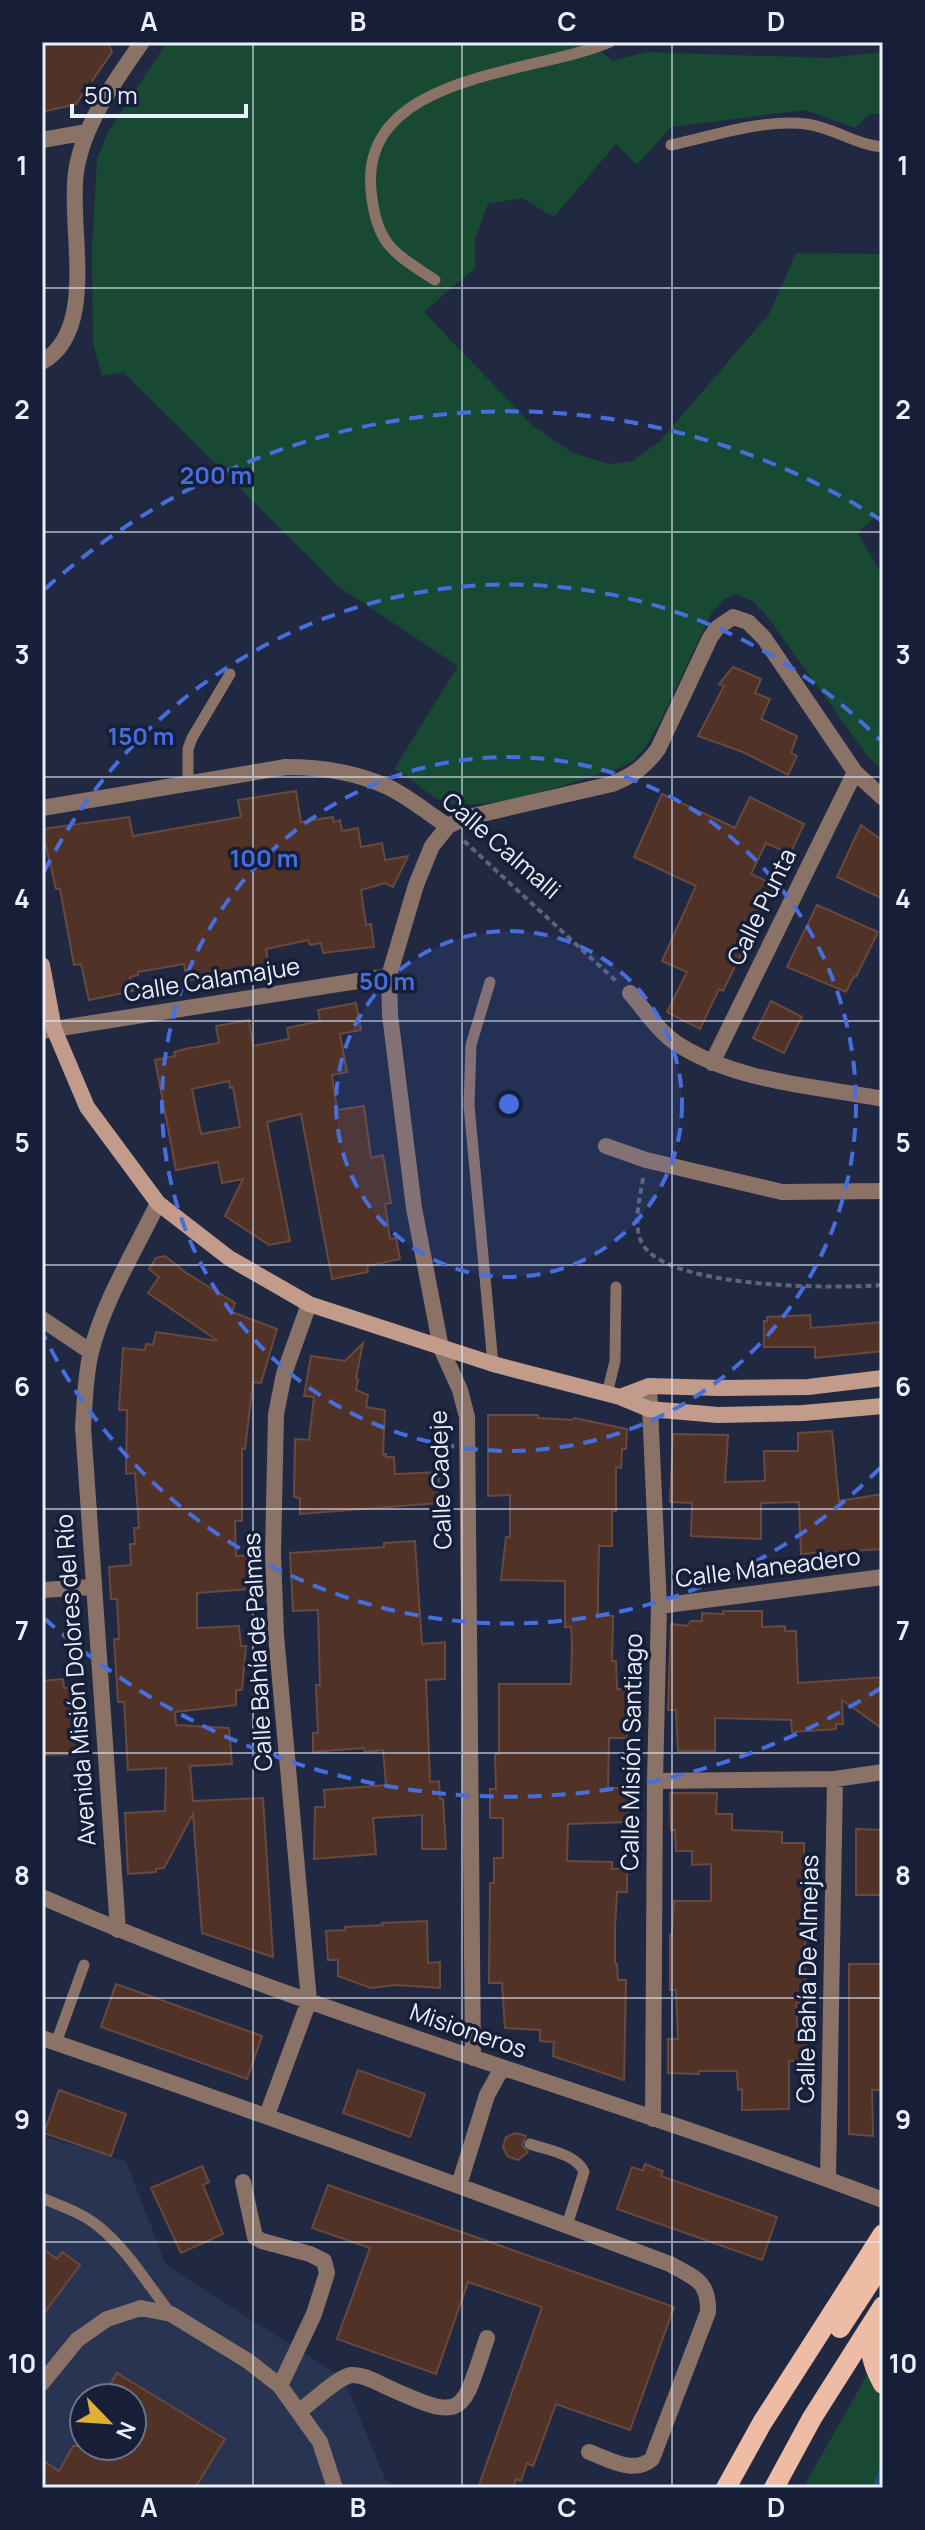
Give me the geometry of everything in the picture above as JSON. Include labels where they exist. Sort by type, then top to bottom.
[{"type":"main road","points":[[726,2488],[762,2423],[883,2234]]},
{"type":"main road","points":[[741,2488],[779,2417],[883,2262]]},
{"type":"main road","points":[[881,2309],[870,2343],[872,2364],[883,2384]]},
{"type":"main road","points":[[774,2488],[812,2418],[881,2309]]},
{"type":"street","points":[[42,362],[58,352],[70,332],[76,307],[76,173],[87,132],[142,42]]},
{"type":"street","points":[[42,140],[87,132]]},
{"type":"street","points":[[448,826],[464,818],[628,778],[647,764],[658,749],[710,638],[717,628],[733,617],[748,622],[764,638],[855,772],[883,798]]},
{"type":"street","name":"Calle Calmalli","points":[[42,808],[286,767],[321,767],[390,788],[448,826]]},
{"type":"street","name":"Calle Punta","points":[[712,1063],[855,772]]},
{"type":"street","name":"Calle Cadeje","points":[[448,826],[432,846],[416,885],[389,976],[390,1015],[414,1208],[441,1348],[460,1390],[467,1417],[473,2058]]},
{"type":"street","points":[[42,965],[48,1030],[87,1107],[158,1203],[229,1258],[309,1304],[441,1348],[614,1395],[649,1409],[732,1415],[883,1406]]},
{"type":"street","name":"Calle Calamajue","points":[[48,1030],[389,976]]},
{"type":"street","points":[[630,993],[673,1042],[712,1063],[748,1074],[883,1099]]},
{"type":"street","points":[[606,1146],[646,1160],[782,1192],[883,1191]]},
{"type":"street","name":"Avenida Misión Dolores del Río","points":[[118,1930],[83,1427],[85,1387],[91,1352],[101,1322],[158,1203]]},
{"type":"street","name":"Calle Bahía de Palmas","points":[[309,1304],[284,1374],[276,1414],[273,1554],[276,1635],[309,2001]]},
{"type":"street","points":[[42,1319],[91,1352]]},
{"type":"street","points":[[614,1395],[649,1386],[808,1387],[883,1378]]},
{"type":"street","name":"Calle Misión Santiago","points":[[649,1386],[659,1606],[653,2119]]},
{"type":"street","name":"Calle Maneadero","points":[[659,1606],[883,1577]]},
{"type":"street","points":[[42,1590],[93,1587]]},
{"type":"street","points":[[655,1781],[835,1779],[883,1772]]},
{"type":"street","name":"Calle Bahía De Almejas","points":[[828,2179],[835,1779]]},
{"type":"street","name":"Misioneros","points":[[42,1897],[118,1930],[309,2001],[883,2200]]},
{"type":"street","points":[[267,2115],[309,2001]]},
{"type":"street","points":[[49,2040],[459,2185],[670,2264],[701,2281],[708,2295],[708,2312],[652,2459],[644,2466],[635,2468],[589,2452]]},
{"type":"street","points":[[459,2185],[487,2095],[502,2068]]},
{"type":"street","points":[[243,2182],[255,2237],[324,2261],[327,2273],[314,2314],[280,2386]]},
{"type":"street","points":[[42,2383],[77,2340],[107,2319],[141,2308],[171,2314],[248,2361],[280,2386],[320,2442],[335,2488]]},
{"type":"street","points":[[300,2411],[344,2378],[353,2375],[367,2378],[430,2407],[452,2409],[464,2401],[487,2338]]},
{"type":"lane","points":[[435,280],[403,260],[382,239],[373,209],[371,183],[376,151],[384,132],[396,117],[433,95],[533,62],[579,53],[610,42]]},
{"type":"lane","points":[[671,145],[752,128],[808,124],[854,141],[883,147]]},
{"type":"lane","points":[[188,784],[187,760],[192,738],[230,674]]},
{"type":"lane","points":[[490,982],[471,1045],[469,1105],[493,1364]]},
{"type":"lane","points":[[614,1395],[616,1287]]},
{"type":"lane","points":[[49,2040],[84,1965]]},
{"type":"lane","points":[[530,2144],[575,2160],[582,2166],[584,2172],[567,2225]]},
{"type":"lane","points":[[42,2198],[80,2214],[98,2226],[122,2250],[171,2314]]},
{"type":"path","name":"Calle Calmalli","points":[[448,826],[630,993]]},
{"type":"path","points":[[646,1160],[638,1213],[639,1231],[645,1249],[659,1259],[694,1274],[806,1288],[883,1285]]},
{"type":"shaded area","points":[[42,2136],[126,2161],[166,2265],[344,2379],[385,2479],[401,2488],[42,2488]]},
{"type":"green space","points":[[167,42],[591,42],[612,61],[646,52],[827,58],[883,52],[883,114],[870,114],[855,128],[805,110],[671,127],[637,165],[616,144],[554,217],[522,198],[488,204],[475,239],[475,268],[424,312],[533,426],[573,453],[609,464],[633,461],[660,441],[769,314],[796,253],[883,254],[883,509],[858,533],[883,577],[883,770],[869,758],[766,615],[752,601],[735,594],[723,600],[711,614],[644,749],[634,760],[620,768],[508,800],[464,805],[439,799],[394,769],[458,666],[339,587],[123,372],[102,376],[93,343],[92,248],[97,159],[108,132]]},
{"type":"green space","points":[[868,2373],[883,2399],[883,2488],[803,2488]]},
{"type":"building","points":[[42,42],[108,42],[112,52],[76,104],[42,112]]},
{"type":"building","points":[[733,667],[761,679],[755,693],[770,699],[761,719],[797,736],[791,753],[797,756],[788,775],[743,752],[698,736],[724,686],[719,684]]},
{"type":"building","points":[[296,791],[301,822],[333,817],[334,822],[340,820],[342,831],[358,828],[361,847],[382,843],[385,860],[408,856],[393,887],[385,883],[361,890],[366,925],[371,924],[374,947],[323,953],[321,943],[310,945],[308,940],[266,949],[269,969],[187,980],[184,964],[138,972],[138,975],[130,977],[133,991],[89,1000],[81,964],[74,965],[60,889],[56,889],[42,829],[129,817],[133,836],[241,817],[238,800]]},
{"type":"building","points":[[662,794],[735,828],[750,797],[804,824],[790,854],[766,843],[751,874],[775,885],[723,991],[719,989],[700,1029],[667,1012],[687,972],[662,961],[696,886],[634,857]]},
{"type":"building","points":[[861,825],[883,841],[883,899],[837,877]]},
{"type":"building","points":[[817,905],[878,932],[846,992],[787,967]]},
{"type":"building","points":[[771,1001],[802,1017],[784,1053],[753,1038]]},
{"type":"building","points":[[356,1003],[361,1030],[340,1034],[347,1072],[332,1075],[337,1110],[364,1106],[371,1158],[383,1155],[391,1203],[385,1204],[390,1239],[396,1238],[400,1259],[367,1266],[368,1272],[332,1279],[301,1114],[267,1122],[290,1241],[269,1245],[225,1216],[243,1179],[222,1183],[218,1162],[176,1170],[155,1060],[175,1056],[174,1052],[185,1049],[219,1043],[216,1026],[249,1020],[253,1046],[289,1039],[287,1028],[320,1021],[318,1010]],"holes":[[[229,1081],[230,1088],[233,1087],[240,1127],[201,1134],[192,1089]]]},
{"type":"building","points":[[165,1256],[235,1303],[232,1312],[277,1329],[261,1383],[253,1382],[245,1449],[242,1449],[242,1521],[235,1521],[236,1556],[248,1555],[249,1589],[197,1593],[197,1628],[239,1626],[241,1646],[246,1646],[242,1690],[236,1690],[236,1705],[175,1712],[176,1725],[229,1728],[232,1764],[190,1766],[193,1801],[263,1798],[273,1957],[202,1933],[193,1814],[164,1868],[156,1869],[156,1872],[128,1874],[125,1813],[165,1811],[166,1768],[128,1770],[124,1702],[118,1702],[114,1639],[119,1639],[117,1599],[111,1599],[109,1567],[131,1565],[130,1544],[135,1544],[134,1528],[139,1528],[135,1473],[126,1474],[127,1410],[119,1410],[123,1348],[145,1350],[146,1344],[153,1345],[156,1332],[218,1341],[148,1293],[159,1277],[149,1269],[156,1258]]},
{"type":"building","points":[[810,1315],[811,1328],[883,1322],[883,1351],[815,1358],[815,1347],[764,1347],[764,1321],[767,1317]]},
{"type":"building","points":[[363,1343],[356,1390],[368,1395],[366,1407],[385,1410],[383,1454],[394,1457],[395,1474],[439,1472],[438,1503],[300,1514],[300,1498],[294,1497],[295,1439],[309,1440],[314,1397],[304,1396],[311,1356],[345,1361]]},
{"type":"building","points":[[488,1415],[574,1418],[627,1429],[621,1468],[616,1467],[612,1546],[599,1546],[598,1615],[613,1616],[612,1661],[616,1661],[617,1689],[627,1689],[627,1738],[609,1738],[608,1788],[628,1788],[628,1822],[568,1824],[567,1861],[612,1862],[612,1869],[627,1868],[627,1892],[617,1892],[615,1927],[618,1980],[626,1980],[624,2080],[553,2056],[554,2042],[540,2041],[540,2030],[505,2028],[502,1983],[489,1983],[490,1883],[494,1883],[494,1858],[503,1858],[503,1818],[490,1818],[490,1789],[496,1789],[495,1754],[499,1754],[499,1684],[571,1684],[572,1643],[571,1627],[565,1627],[565,1581],[501,1580],[506,1537],[510,1537],[510,1495],[488,1496]]},
{"type":"building","points":[[832,1431],[839,1501],[883,1494],[883,1549],[801,1554],[799,1502],[761,1503],[761,1539],[691,1536],[692,1503],[670,1502],[673,1434],[728,1435],[725,1482],[765,1481],[764,1451],[798,1451],[798,1433]]},
{"type":"building","points":[[415,1541],[422,1644],[445,1642],[445,1679],[426,1680],[430,1782],[439,1781],[446,1849],[422,1849],[422,1815],[373,1818],[376,1854],[314,1859],[315,1807],[325,1807],[324,1790],[386,1785],[383,1750],[365,1752],[364,1748],[313,1752],[313,1733],[318,1733],[316,1685],[320,1685],[318,1610],[293,1611],[290,1553],[384,1547],[384,1543]]},
{"type":"building","points":[[723,1611],[762,1611],[762,1627],[785,1626],[785,1631],[796,1631],[798,1683],[883,1677],[883,1729],[842,1700],[843,1724],[836,1724],[836,1729],[792,1732],[791,1720],[715,1718],[715,1751],[678,1751],[676,1710],[668,1710],[671,1624],[687,1626],[691,1621],[702,1621],[702,1613],[723,1614]]},
{"type":"building","points":[[63,1679],[64,1688],[70,1688],[73,1716],[76,1716],[79,1754],[42,1755],[42,1681]]},
{"type":"building","points":[[670,1793],[717,1793],[716,1814],[732,1814],[732,1830],[782,1832],[782,1843],[804,1843],[806,2002],[796,2003],[798,2039],[806,2039],[805,2061],[789,2061],[789,2109],[742,2110],[742,2089],[738,2090],[737,2071],[668,2073],[668,2039],[678,2039],[676,1990],[670,1990],[670,1935],[674,1901],[711,1901],[711,1864],[692,1865],[692,1851],[676,1851],[675,1830],[671,1830]]},
{"type":"building","points":[[856,1829],[883,1830],[883,1895],[856,1895]]},
{"type":"building","points":[[427,1921],[428,1963],[440,1962],[440,1988],[396,1985],[371,1988],[338,1976],[338,1960],[328,1960],[326,1931],[382,1923]]},
{"type":"building","points":[[849,1964],[883,1964],[883,2090],[872,2090],[873,2136],[849,2134]]},
{"type":"building","points":[[116,1984],[262,2036],[247,2079],[101,2027]]},
{"type":"building","points":[[358,2070],[425,2094],[410,2137],[343,2113]]},
{"type":"building","points":[[59,2090],[126,2114],[111,2156],[44,2133]]},
{"type":"building","points":[[516,2133],[526,2136],[522,2145],[528,2152],[518,2160],[507,2156],[503,2147],[506,2137]]},
{"type":"building","points":[[645,2164],[663,2171],[661,2176],[777,2217],[762,2260],[617,2209],[632,2167],[643,2171]]},
{"type":"building","points":[[202,2166],[209,2182],[203,2185],[223,2234],[181,2253],[151,2188]]},
{"type":"building","points":[[328,2185],[674,2307],[630,2430],[556,2404],[533,2466],[527,2463],[521,2481],[516,2479],[513,2488],[478,2488],[542,2307],[468,2282],[436,2374],[337,2339],[370,2248],[312,2228]]},
{"type":"building","points":[[42,2248],[57,2259],[62,2252],[80,2265],[42,2316]]},
{"type":"building","points":[[117,2373],[132,2382],[112,2382]]},
{"type":"building","points":[[148,2392],[225,2439],[195,2488],[42,2488],[42,2460],[59,2471],[68,2455],[68,2462],[148,2462]]},
{"type":"waterway","points":[[876,2488],[883,2469]]}]
